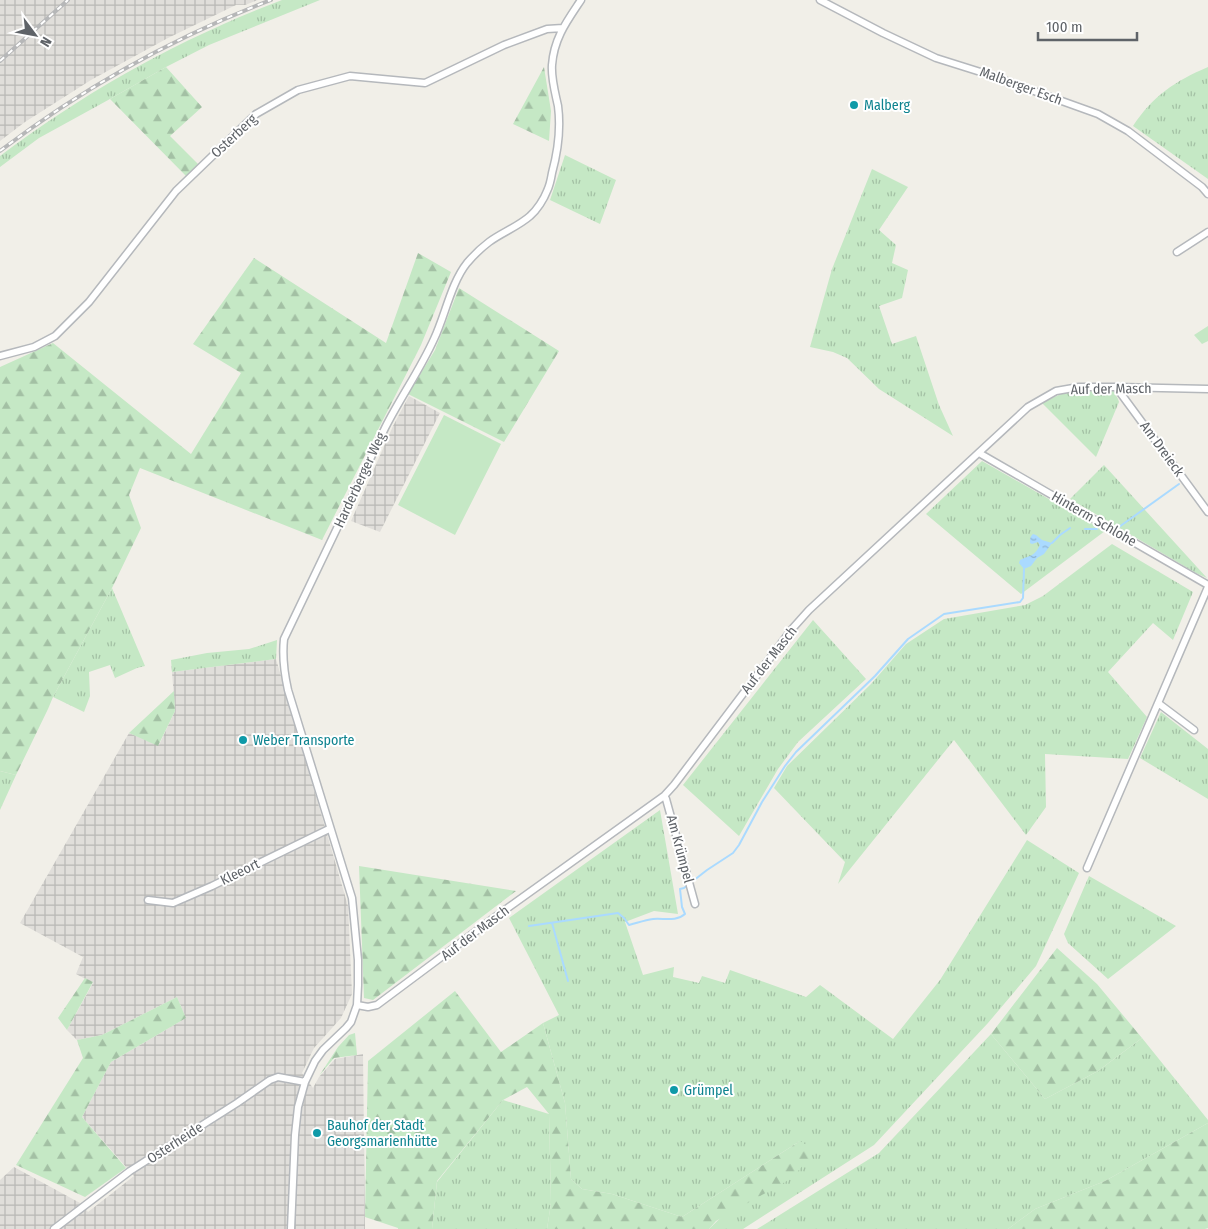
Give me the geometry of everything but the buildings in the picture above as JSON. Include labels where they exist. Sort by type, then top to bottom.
[{"type":"street","name":"Harderberger Weg","points":[[357,1005],[358,960],[352,898],[288,690],[283,665],[284,639],[384,428],[429,351],[458,278],[466,265],[490,241],[530,216],[547,191],[558,151],[559,126],[552,65],[556,43],[581,0]]},
{"type":"street","name":"Malberger Esch","points":[[820,0],[936,58],[990,74],[1034,92],[1098,114],[1128,131],[1202,187],[1208,194]]},
{"type":"street","name":"Osterberg","points":[[0,356],[34,347],[55,336],[89,302],[176,191],[256,114],[298,90],[350,76],[425,83],[504,45],[547,29],[563,28]]},
{"type":"street","points":[[1177,252],[1208,232]]},
{"type":"street","name":"Auf der Masch","points":[[357,1005],[368,1007],[378,1005],[664,796],[804,616],[1028,407],[1056,391],[1079,387],[1208,389]]},
{"type":"street","name":"Am Dreieck","points":[[1116,387],[1208,512]]},
{"type":"street","name":"Hinterm Schlohe","points":[[979,453],[1208,586]]},
{"type":"street","points":[[1086,868],[1208,586]]},
{"type":"street","points":[[1158,703],[1194,730]]},
{"type":"street","name":"Am Krümpel","points":[[664,796],[695,904]]},
{"type":"street","name":"Kleeort","points":[[148,900],[174,903],[330,829]]},
{"type":"street","points":[[291,1229],[295,1134],[298,1107],[305,1082],[315,1061],[323,1050],[351,1022],[357,1005]]},
{"type":"street","name":"Osterheide","points":[[54,1229],[130,1171],[270,1080],[278,1077],[305,1082]]},
{"type":"shaded area","points":[[0,0],[258,0],[245,5],[236,5],[168,38],[91,80],[25,122],[0,141]]},
{"type":"shaded area","points":[[409,396],[440,413],[380,532],[351,521],[393,426]]},
{"type":"shaded area","points":[[276,659],[348,906],[352,994],[341,1018],[314,1048],[302,1073],[313,1088],[319,1077],[335,1059],[363,1054],[365,1229],[0,1229],[0,1180],[14,1167],[80,1203],[88,1212],[134,1176],[82,1117],[111,1062],[186,1018],[177,997],[102,1035],[77,1040],[67,1030],[93,983],[76,974],[83,957],[20,923],[129,733],[159,745],[175,711],[172,672]]},
{"type":"green space","points":[[282,0],[320,0],[209,45],[166,67],[39,138],[0,167],[0,156],[100,88],[207,31]]},
{"type":"green space","points":[[166,67],[202,107],[170,136],[198,164],[186,176],[110,99]]},
{"type":"green space","points":[[544,67],[551,111],[549,141],[513,124]]},
{"type":"green space","points":[[1208,67],[1208,179],[1133,126],[1149,106],[1166,90]]},
{"type":"green space","points":[[565,155],[616,180],[600,224],[550,200]]},
{"type":"green space","points":[[872,169],[908,187],[879,230],[896,245],[892,263],[908,270],[902,298],[879,306],[892,344],[916,336],[939,405],[953,436],[879,389],[847,358],[833,352],[810,347],[832,269]]},
{"type":"green space","points":[[418,253],[451,272],[421,345],[322,540],[140,468],[129,495],[141,528],[112,588],[53,697],[16,775],[0,771],[0,367],[53,343],[191,454],[241,373],[193,344],[254,258],[386,343]]},
{"type":"green space","points":[[459,288],[559,351],[504,442],[408,394],[435,350]]},
{"type":"green space","points":[[1208,326],[1208,341],[1202,344],[1194,335]]},
{"type":"green space","points":[[1113,390],[1119,402],[1096,457],[1042,403],[1061,394]]},
{"type":"green space","points":[[444,415],[501,444],[455,535],[398,505]]},
{"type":"green space","points":[[982,461],[1105,531],[1021,594],[926,514]]},
{"type":"green space","points":[[1104,465],[1207,578],[1070,499]]},
{"type":"green space","points":[[1112,544],[1193,592],[1173,640],[1153,623],[1108,672],[1147,717],[1128,759],[1045,754],[1046,807],[1026,835],[954,740],[838,884],[845,862],[774,788],[787,766],[871,684],[906,644],[944,619],[1025,605],[1043,596]]},
{"type":"green space","points":[[112,588],[145,666],[115,678],[110,665],[89,672],[90,696],[84,712],[53,697]]},
{"type":"green space","points":[[813,620],[866,679],[798,742],[778,769],[739,836],[683,785]]},
{"type":"green space","points":[[277,640],[276,659],[172,672],[171,660],[207,653],[249,649]]},
{"type":"green space","points":[[174,691],[175,711],[158,746],[129,733]]},
{"type":"green space","points":[[1161,712],[1208,749],[1208,799],[1140,758]]},
{"type":"green space","points":[[0,771],[16,775],[0,810]]},
{"type":"green space","points":[[660,810],[678,914],[654,911],[625,922],[643,975],[674,967],[673,977],[699,983],[702,976],[725,983],[730,970],[806,997],[820,985],[893,1039],[940,980],[1027,840],[1079,873],[1036,966],[988,1023],[874,1145],[743,1229],[709,1229],[800,1141],[682,1217],[612,1194],[582,1189],[571,1179],[565,1103],[543,1023],[559,1015],[509,918]]},
{"type":"green space","points":[[359,866],[516,891],[373,1000],[364,998]]},
{"type":"green space","points":[[1089,876],[1176,926],[1108,979],[1068,943],[1064,934]]},
{"type":"green space","points":[[1057,948],[1097,984],[1142,1038],[1098,1071],[1045,1099],[991,1034]]},
{"type":"green space","points":[[85,978],[93,982],[67,1030],[58,1018]]},
{"type":"green space","points":[[455,991],[501,1052],[543,1023],[565,1103],[571,1179],[582,1189],[612,1194],[682,1217],[800,1141],[808,1146],[811,1156],[792,1178],[716,1221],[709,1229],[547,1229],[551,1203],[549,1114],[527,1087],[503,1100],[437,1181],[432,1229],[398,1229],[365,1217],[368,1061]]},
{"type":"green space","points":[[177,997],[186,1018],[111,1062],[82,1117],[126,1168],[85,1197],[16,1165],[83,1058],[77,1040],[102,1035]]},
{"type":"green space","points":[[355,1033],[357,1055],[334,1058],[319,1076],[338,1047],[349,1035]]},
{"type":"green space","points":[[991,1034],[1045,1099],[1098,1071],[1142,1038],[1208,1120],[1208,1123],[1105,1181],[1035,1209],[1008,1229],[757,1229],[879,1153]]},
{"type":"green space","points":[[503,1100],[549,1114],[551,1203],[547,1229],[432,1229],[437,1182]]},
{"type":"green space","points":[[1208,1123],[1208,1228],[1008,1229],[1035,1209],[1105,1181]]},
{"type":"water","points":[[1033,534],[1042,540],[1052,543],[1044,554],[1037,558],[1031,566],[1024,569],[1019,563],[1020,560],[1034,554],[1040,545],[1038,542],[1030,543],[1030,538]]},
{"type":"waterway","points":[[1119,527],[1179,484]]},
{"type":"waterway","points":[[1052,543],[1070,528]]},
{"type":"waterway","points":[[1085,529],[1097,529]]},
{"type":"waterway","points":[[529,926],[618,913],[629,925],[653,919],[674,919],[685,914],[682,907],[680,889],[733,853],[762,802],[796,752],[875,676],[908,639],[944,614],[1020,602],[1023,598],[1024,569]]},
{"type":"waterway","points":[[552,923],[568,981]]},
{"type":"railway","points":[[0,61],[68,0]]},
{"type":"railway","points":[[0,151],[64,106],[130,66],[199,30],[271,0]]},
{"type":"place","name":"Malberg","points":[[854,105]]},
{"type":"place","name":"Weber Transporte","points":[[243,740]]},
{"type":"place","name":"Grümpel","points":[[674,1090]]},
{"type":"place","name":"Bauhof der Stadt Georgsmarienhütte","points":[[317,1133]]}]
